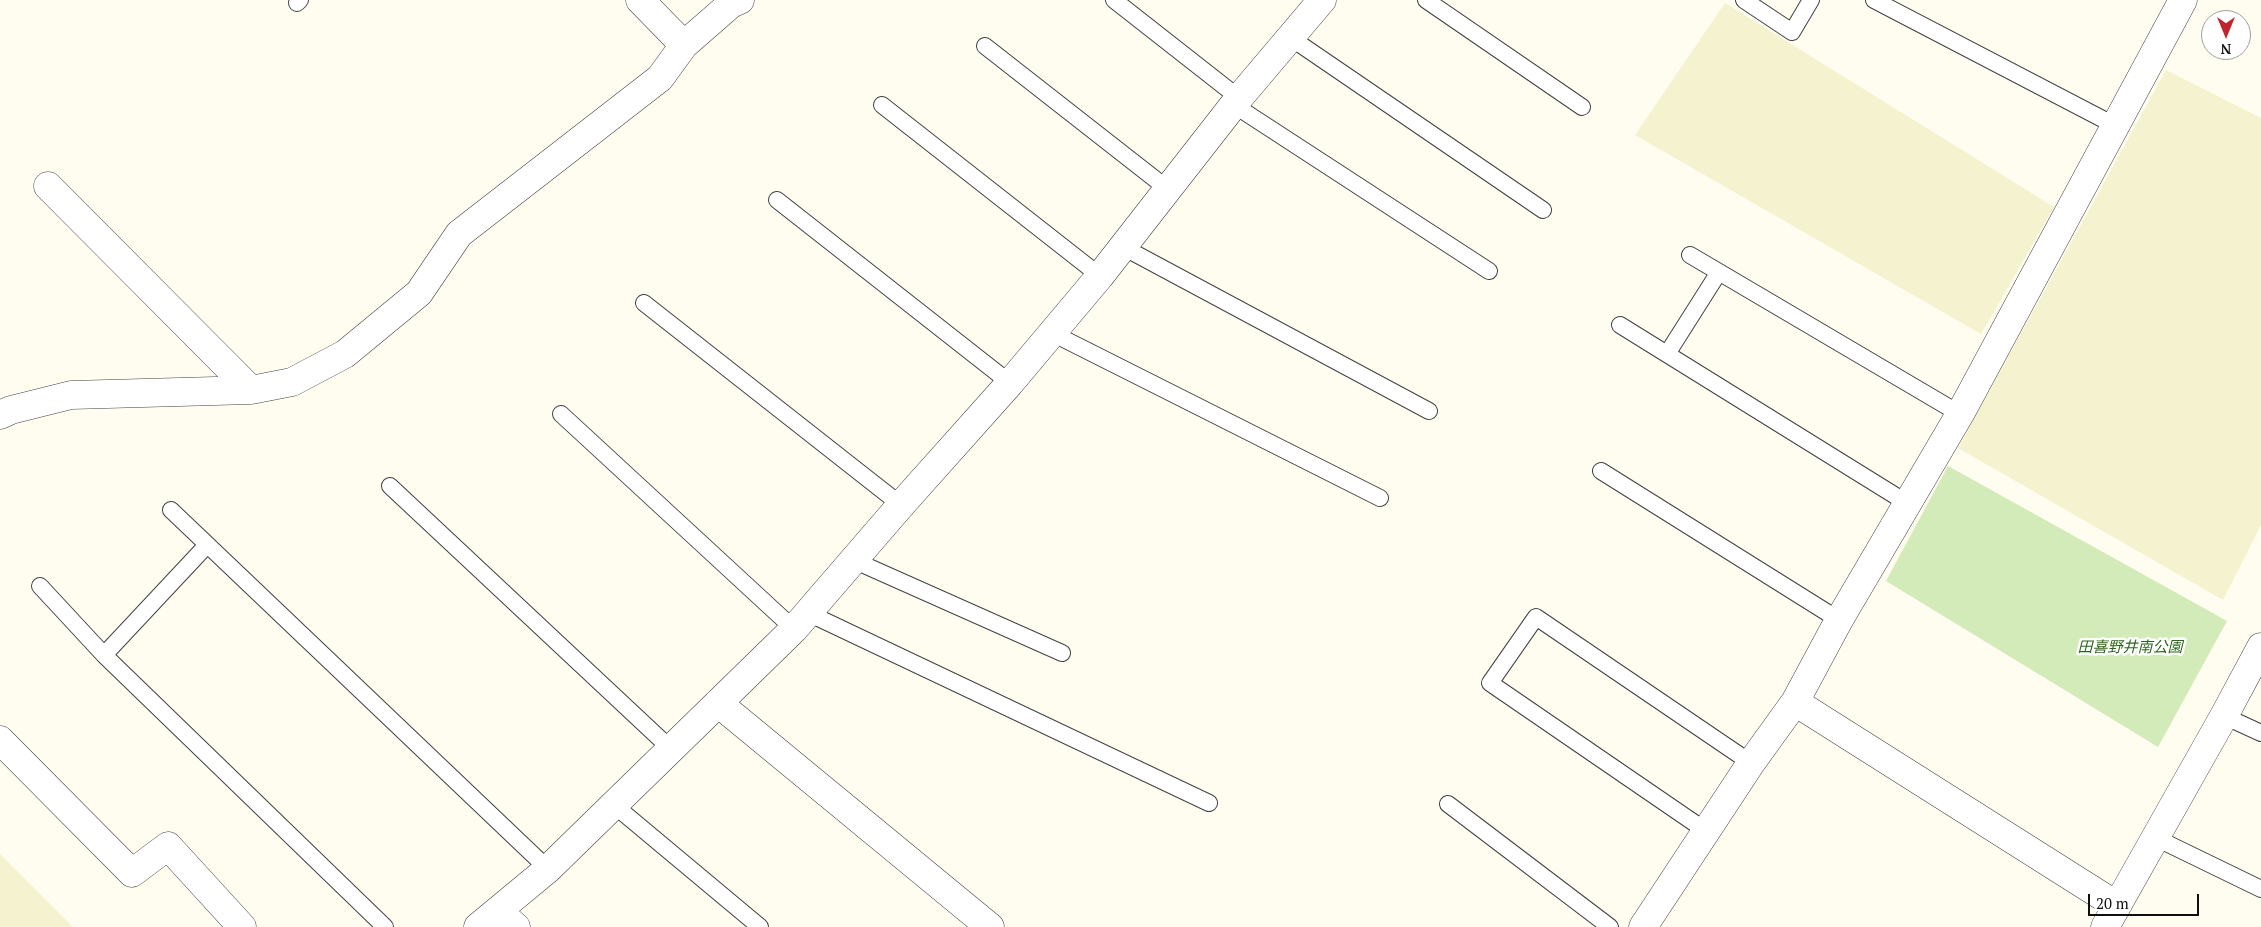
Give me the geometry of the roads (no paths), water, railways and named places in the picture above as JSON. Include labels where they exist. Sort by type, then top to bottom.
[{"type":"street","points":[[640,0],[684,44]]},
{"type":"street","points":[[4,408],[71,395],[251,390],[292,382],[345,354],[419,293],[458,234],[660,78],[684,44],[731,4],[740,0]]},
{"type":"street","points":[[1643,927],[1751,763],[1794,702],[1839,620],[1960,414],[2183,0]]},
{"type":"street","points":[[497,922],[548,869],[672,750],[801,621],[900,505],[1010,383],[1100,276],[1237,101],[1291,38],[1319,1]]},
{"type":"street","points":[[48,186],[251,390]]},
{"type":"street","points":[[1794,702],[2111,916],[2261,647]]},
{"type":"street","points":[[718,703],[990,927]]},
{"type":"street","points":[[0,740],[132,873],[168,846],[242,927]]},
{"type":"lane","points":[[1114,0],[1237,101],[1489,271]]},
{"type":"lane","points":[[1426,0],[1582,107]]},
{"type":"lane","points":[[1744,0],[1792,32],[1811,0]]},
{"type":"lane","points":[[1874,0],[2116,126]]},
{"type":"lane","points":[[1291,38],[1544,210]]},
{"type":"lane","points":[[985,46],[1169,190]]},
{"type":"lane","points":[[882,105],[1100,276]]},
{"type":"lane","points":[[777,200],[1010,383]]},
{"type":"lane","points":[[1122,247],[1429,411]]},
{"type":"lane","points":[[1690,255],[1960,414]]},
{"type":"lane","points":[[1667,354],[1719,272]]},
{"type":"lane","points":[[644,302],[900,505]]},
{"type":"lane","points":[[1620,325],[1907,503]]},
{"type":"lane","points":[[1052,333],[1380,498]]},
{"type":"lane","points":[[561,414],[801,621],[1209,803]]},
{"type":"lane","points":[[1601,471],[1839,620]]},
{"type":"lane","points":[[390,486],[672,750]]},
{"type":"lane","points":[[171,510],[548,869]]},
{"type":"lane","points":[[104,654],[208,545]]},
{"type":"lane","points":[[853,560],[1062,653]]},
{"type":"lane","points":[[40,586],[104,654],[385,927]]},
{"type":"lane","points":[[1706,831],[1490,683],[1536,617],[1751,763]]},
{"type":"lane","points":[[2224,716],[2261,733]]},
{"type":"lane","points":[[1448,804],[1610,927]]},
{"type":"lane","points":[[614,805],[760,927]]},
{"type":"lane","points":[[2154,837],[2261,889]]},
{"type":"park label","name":"田喜野井南公園","points":[[2130,648]]}]
